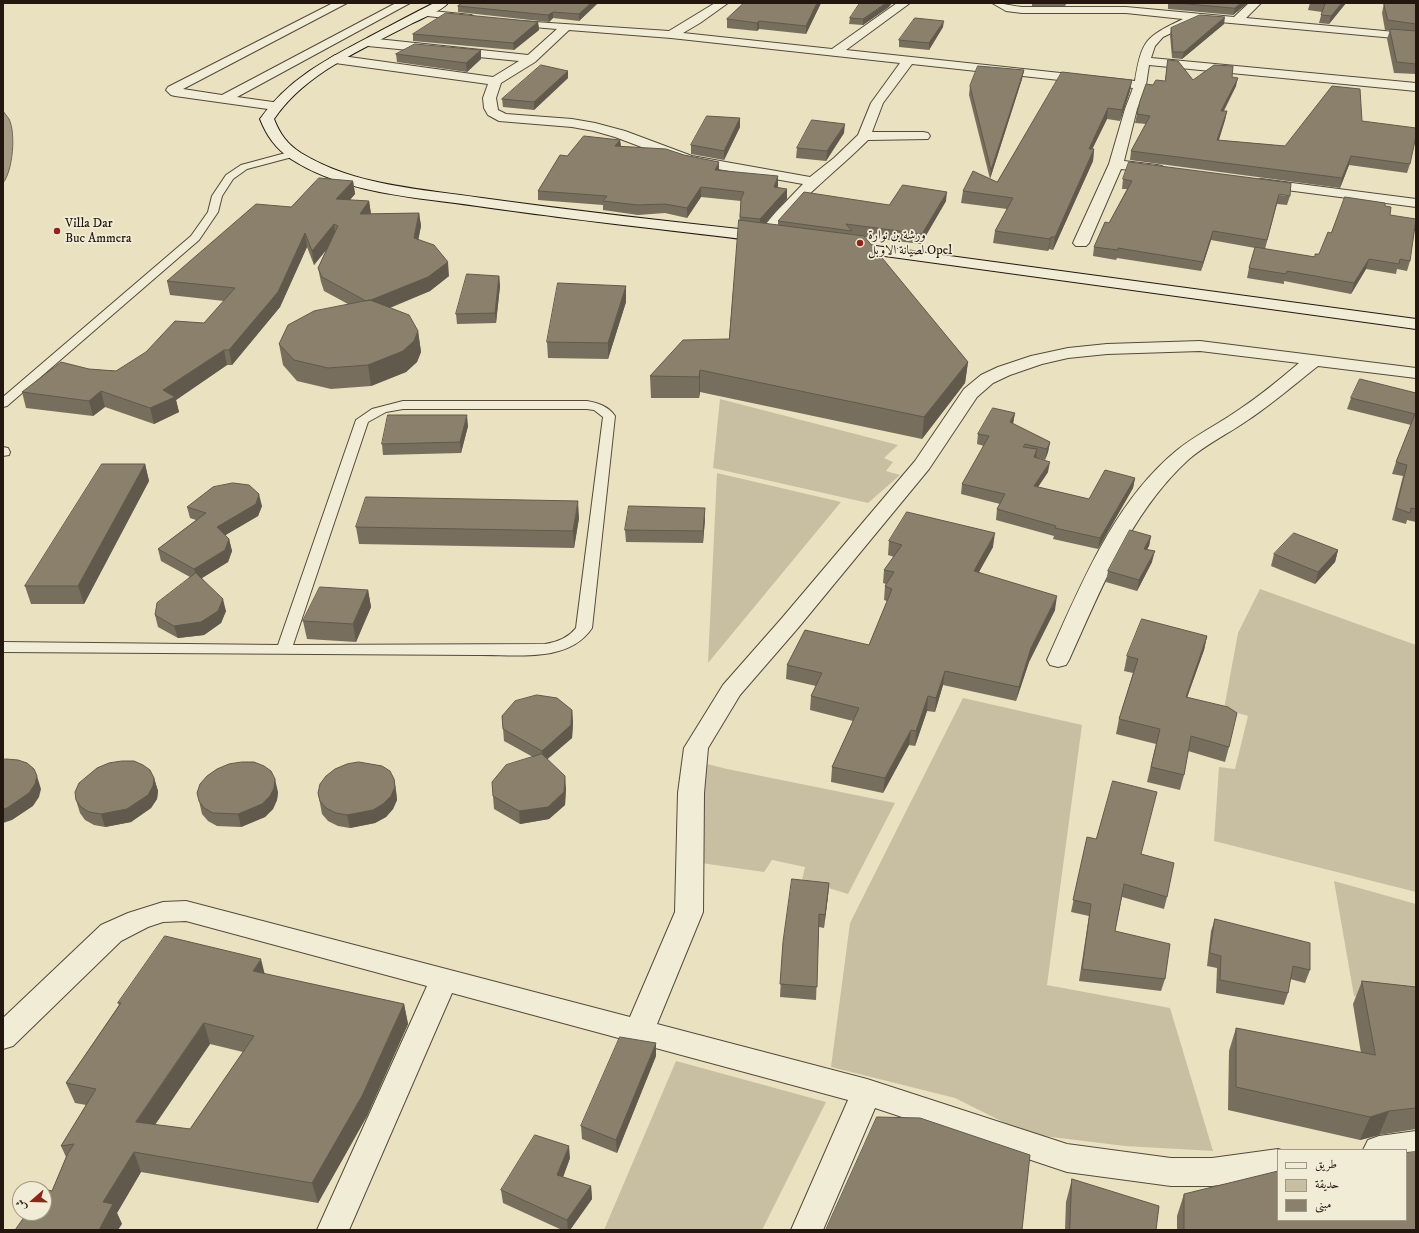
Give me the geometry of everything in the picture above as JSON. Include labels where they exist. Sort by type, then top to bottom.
[{"type":"street","points":[[275,106],[175,92],[172,90],[341,3]]},
{"type":"street","points":[[223,98],[404,3]]},
{"type":"street","points":[[442,3],[335,59],[299,82],[275,106],[267,119],[276,139],[292,154],[344,177],[382,188],[558,213],[780,238]]},
{"type":"street","points":[[671,35],[696,21],[722,3]]},
{"type":"street","points":[[834,52],[904,3]]},
{"type":"street","points":[[998,3],[1010,9],[1022,10],[1126,10],[1416,37]]},
{"type":"street","points":[[1236,21],[1255,3]]},
{"type":"street","points":[[423,13],[565,28],[671,35],[1140,85]]},
{"type":"street","points":[[1081,243],[1116,164],[1131,109],[1140,85],[1144,61],[1149,45],[1159,35],[1195,17]]},
{"type":"street","points":[[335,59],[495,81],[531,59],[565,28]]},
{"type":"street","points":[[368,42],[531,59]]},
{"type":"street","points":[[764,236],[780,216],[813,182],[839,161],[864,136],[877,103],[908,61]]},
{"type":"street","points":[[1144,61],[1416,87]]},
{"type":"street","points":[[495,81],[490,99],[490,108],[491,112],[498,117],[572,123],[595,127],[632,138],[689,160],[813,182]]},
{"type":"street","points":[[864,136],[923,136]]},
{"type":"street","points":[[1116,164],[1170,171]]},
{"type":"street","points":[[1246,181],[1416,203]]},
{"type":"street","points":[[835,246],[1416,324]]},
{"type":"street","points":[[639,1030],[689,912],[692,794],[696,748],[731,690],[790,624],[922,465],[970,393],[987,379],[1004,371],[1037,360],[1068,353],[1107,349],[1200,346],[1416,373]]},
{"type":"street","points":[[1058,660],[1108,553],[1150,488],[1176,461],[1207,438],[1270,396],[1314,360]]},
{"type":"street","points":[[3,1037],[112,933],[138,920],[163,912],[186,911],[639,1030],[867,1092],[1067,1158],[1171,1172],[1212,1172],[1277,1163]]},
{"type":"street","points":[[333,1230],[444,980]]},
{"type":"street","points":[[807,1230],[867,1092]]},
{"type":"street","points":[[1386,1149],[1416,1145]]},
{"type":"lane","points":[[3,403],[157,273],[195,238],[213,212],[217,196],[229,176],[244,167],[292,154]]},
{"type":"lane","points":[[3,647],[284,649],[430,652],[545,649],[559,647],[580,636],[584,628],[610,416],[598,407],[587,405],[403,405],[385,408],[367,416],[362,420],[284,649]]},
{"type":"green space","points":[[720,399],[898,445],[884,458],[893,462],[886,471],[900,475],[868,503],[713,468]]},
{"type":"green space","points":[[717,473],[841,502],[708,663]]},
{"type":"green space","points":[[1260,589],[1416,645],[1416,892],[1214,841],[1219,767],[1235,769],[1248,716],[1224,709],[1238,633]]},
{"type":"green space","points":[[963,698],[1082,725],[1047,985],[1170,1008],[1213,1151],[1125,1146],[1027,1134],[955,1098],[831,1067],[850,923]]},
{"type":"green space","points":[[699,762],[895,803],[848,894],[802,880],[805,867],[772,860],[764,872],[694,862]]},
{"type":"green space","points":[[1334,881],[1416,904],[1416,1003],[1354,996]]},
{"type":"green space","points":[[676,1061],[826,1102],[762,1230],[604,1230]]},
{"type":"shaded area","points":[[3,111],[9,119],[11,125],[13,142],[9,170],[3,183]]},
{"type":"building","points":[[462,3],[591,3],[579,14],[553,12],[548,15],[458,6]]},
{"type":"building","points":[[744,3],[817,3],[806,26],[759,21],[757,23],[727,19]]},
{"type":"building","points":[[860,3],[886,3],[863,19],[850,18]]},
{"type":"building","points":[[1176,3],[1241,3],[1235,8]]},
{"type":"building","points":[[1316,3],[1342,3],[1331,16],[1321,15],[1325,4]]},
{"type":"building","points":[[1384,3],[1416,3],[1416,24],[1388,20]]},
{"type":"building","points":[[446,13],[538,22],[513,43],[413,34]]},
{"type":"building","points":[[1200,15],[1225,17],[1184,52],[1173,52],[1171,28]]},
{"type":"building","points":[[915,18],[944,21],[929,43],[899,40]]},
{"type":"building","points":[[1390,29],[1416,31],[1416,64],[1397,62]]},
{"type":"building","points":[[415,44],[481,50],[466,63],[396,54]]},
{"type":"building","points":[[1168,60],[1178,61],[1193,80],[1214,65],[1233,66],[1232,77],[1238,78],[1221,111],[1227,111],[1217,140],[1285,146],[1332,86],[1360,89],[1362,121],[1416,128],[1416,136],[1410,164],[1351,156],[1342,178],[1131,151],[1150,116],[1137,114],[1146,84],[1153,85],[1156,80],[1165,81]]},
{"type":"building","points":[[541,65],[568,71],[534,102],[502,99]]},
{"type":"building","points":[[978,66],[1024,70],[991,170],[970,86]]},
{"type":"building","points":[[1062,72],[1132,80],[1122,110],[1108,108],[1089,149],[1094,149],[1055,237],[1051,237],[1050,239],[995,231],[1013,198],[963,191],[973,171],[997,182]]},
{"type":"building","points":[[707,116],[740,118],[724,151],[691,145]]},
{"type":"building","points":[[812,120],[845,124],[827,151],[797,148]]},
{"type":"building","points":[[584,136],[620,140],[615,146],[666,149],[684,155],[719,162],[715,170],[778,176],[774,187],[787,189],[760,219],[740,217],[741,199],[744,192],[701,187],[687,208],[665,204],[638,205],[603,201],[607,196],[538,191],[560,155],[567,156]]},
{"type":"building","points":[[1129,162],[1291,183],[1290,196],[1279,194],[1267,240],[1213,231],[1203,262],[1118,248],[1118,250],[1094,247],[1105,222],[1109,223],[1132,181],[1123,179]]},
{"type":"building","points":[[319,178],[353,181],[336,199],[369,201],[360,214],[419,213],[414,238],[434,245],[448,262],[428,277],[366,301],[322,277],[318,268],[338,226],[334,224],[312,251],[305,233],[278,292],[229,350],[224,350],[163,390],[175,397],[150,408],[101,391],[89,401],[22,392],[61,362],[89,369],[116,371],[146,352],[175,321],[204,323],[235,288],[167,281],[256,204],[291,207]]},
{"type":"building","points":[[903,185],[947,192],[922,234],[846,224],[852,231],[778,221],[804,192],[889,205]]},
{"type":"building","points":[[1345,197],[1385,203],[1385,206],[1391,207],[1390,215],[1416,219],[1410,261],[1400,259],[1399,264],[1369,259],[1354,283],[1287,271],[1286,274],[1249,268],[1255,247],[1315,257],[1315,254],[1319,254],[1328,232],[1331,233]]},
{"type":"building","points":[[739,220],[864,236],[968,362],[924,417],[700,370],[699,377],[650,376],[683,340],[729,339]]},
{"type":"building","points":[[467,274],[499,276],[495,313],[456,314]]},
{"type":"building","points":[[558,283],[626,286],[608,343],[547,342]]},
{"type":"building","points":[[370,300],[409,315],[418,331],[414,341],[403,351],[368,365],[328,368],[294,360],[279,344],[288,325],[314,311]]},
{"type":"building","points":[[1360,379],[1416,393],[1416,509],[1411,508],[1410,513],[1396,508],[1407,465],[1396,462],[1415,414],[1351,398]]},
{"type":"building","points":[[993,408],[1015,413],[1010,422],[1050,442],[1047,449],[1025,444],[1023,447],[1037,449],[1034,457],[1050,462],[1034,486],[1089,499],[1105,470],[1135,478],[1100,538],[1055,528],[1056,526],[997,509],[1005,494],[962,484],[989,436],[978,434]]},
{"type":"building","points":[[388,415],[467,415],[460,442],[382,444]]},
{"type":"building","points":[[102,464],[145,464],[78,586],[25,586]]},
{"type":"building","points":[[233,483],[249,485],[259,494],[256,504],[217,527],[229,539],[225,550],[194,569],[158,549],[206,513],[187,507],[213,487]]},
{"type":"building","points":[[366,497],[578,501],[573,531],[356,527]]},
{"type":"building","points":[[629,506],[705,508],[703,531],[625,530]]},
{"type":"building","points":[[907,512],[995,533],[974,571],[1057,596],[1031,648],[1019,687],[945,671],[936,698],[928,696],[916,731],[911,730],[885,778],[832,767],[859,708],[811,696],[822,673],[787,665],[805,630],[869,645],[892,589],[885,586],[894,572],[884,570],[902,545],[889,541]]},
{"type":"building","points":[[1130,530],[1151,536],[1144,549],[1155,551],[1139,580],[1108,571]]},
{"type":"building","points":[[1294,533],[1338,550],[1318,572],[1274,554]]},
{"type":"building","points":[[196,573],[223,599],[218,611],[201,622],[174,626],[155,615],[157,603]]},
{"type":"building","points":[[320,587],[368,590],[353,624],[303,621]]},
{"type":"building","points":[[1142,619],[1207,636],[1186,697],[1228,707],[1237,713],[1229,747],[1191,736],[1184,775],[1151,767],[1160,729],[1119,719],[1138,659],[1127,656]]},
{"type":"building","points":[[537,695],[557,698],[572,710],[571,725],[542,751],[503,729],[502,716],[515,701]]},
{"type":"building","points":[[542,754],[565,776],[564,792],[548,807],[519,811],[493,796],[492,782],[506,765]]},
{"type":"building","points":[[3,760],[18,760],[27,763],[34,769],[37,776],[35,784],[29,793],[7,808],[3,809]]},
{"type":"building","points":[[134,761],[150,770],[154,778],[153,786],[148,795],[127,809],[101,814],[89,812],[81,807],[76,800],[75,792],[79,783],[97,768],[109,763]]},
{"type":"building","points":[[254,762],[271,771],[275,779],[274,788],[270,796],[262,804],[238,814],[213,813],[204,808],[199,801],[197,793],[200,784],[207,776],[217,769],[229,764]]},
{"type":"building","points":[[359,762],[382,766],[390,771],[394,779],[395,787],[391,796],[383,804],[373,810],[347,815],[336,813],[326,808],[320,801],[318,793],[320,784],[326,776],[335,769],[347,764]]},
{"type":"building","points":[[1113,781],[1157,792],[1141,854],[1174,863],[1167,897],[1124,884],[1115,931],[1170,944],[1165,979],[1082,969],[1091,904],[1073,900],[1087,837],[1096,839]]},
{"type":"building","points":[[792,879],[829,883],[825,915],[819,914],[817,987],[780,984],[783,942]]},
{"type":"building","points":[[1215,919],[1310,943],[1310,970],[1293,966],[1288,993],[1220,980],[1221,956],[1210,953]]},
{"type":"building","points":[[165,936],[261,959],[253,971],[404,1004],[362,1096],[312,1183],[134,1152],[103,1202],[113,1204],[99,1230],[15,1230],[21,1221],[52,1221],[52,1191],[68,1153],[74,1144],[61,1146],[96,1089],[66,1083],[121,1003],[118,1003]],"holes":[[[204,1023],[254,1036],[190,1129],[136,1122]]]},
{"type":"building","points":[[1362,981],[1416,987],[1416,1108],[1389,1111],[1370,1117],[1236,1087],[1236,1028],[1375,1055]]},
{"type":"building","points":[[620,1037],[656,1043],[616,1140],[581,1126]]},
{"type":"building","points":[[877,1117],[920,1118],[1030,1155],[1022,1230],[826,1230]]},
{"type":"building","points":[[535,1135],[569,1146],[557,1175],[591,1186],[567,1220],[501,1190]]},
{"type":"building","points":[[1416,1152],[1416,1230],[1184,1230],[1184,1194],[1277,1171],[1277,1221],[1407,1221],[1407,1153]]},
{"type":"building","points":[[1072,1179],[1159,1206],[1156,1230],[1070,1230]]},
{"type":"place","name":"Villa Dar Buc Ammera","points":[[57,231]]},
{"type":"place","name":"ورشة بن نوارة لصيانة الاوبل Opel","points":[[860,243]]}]
